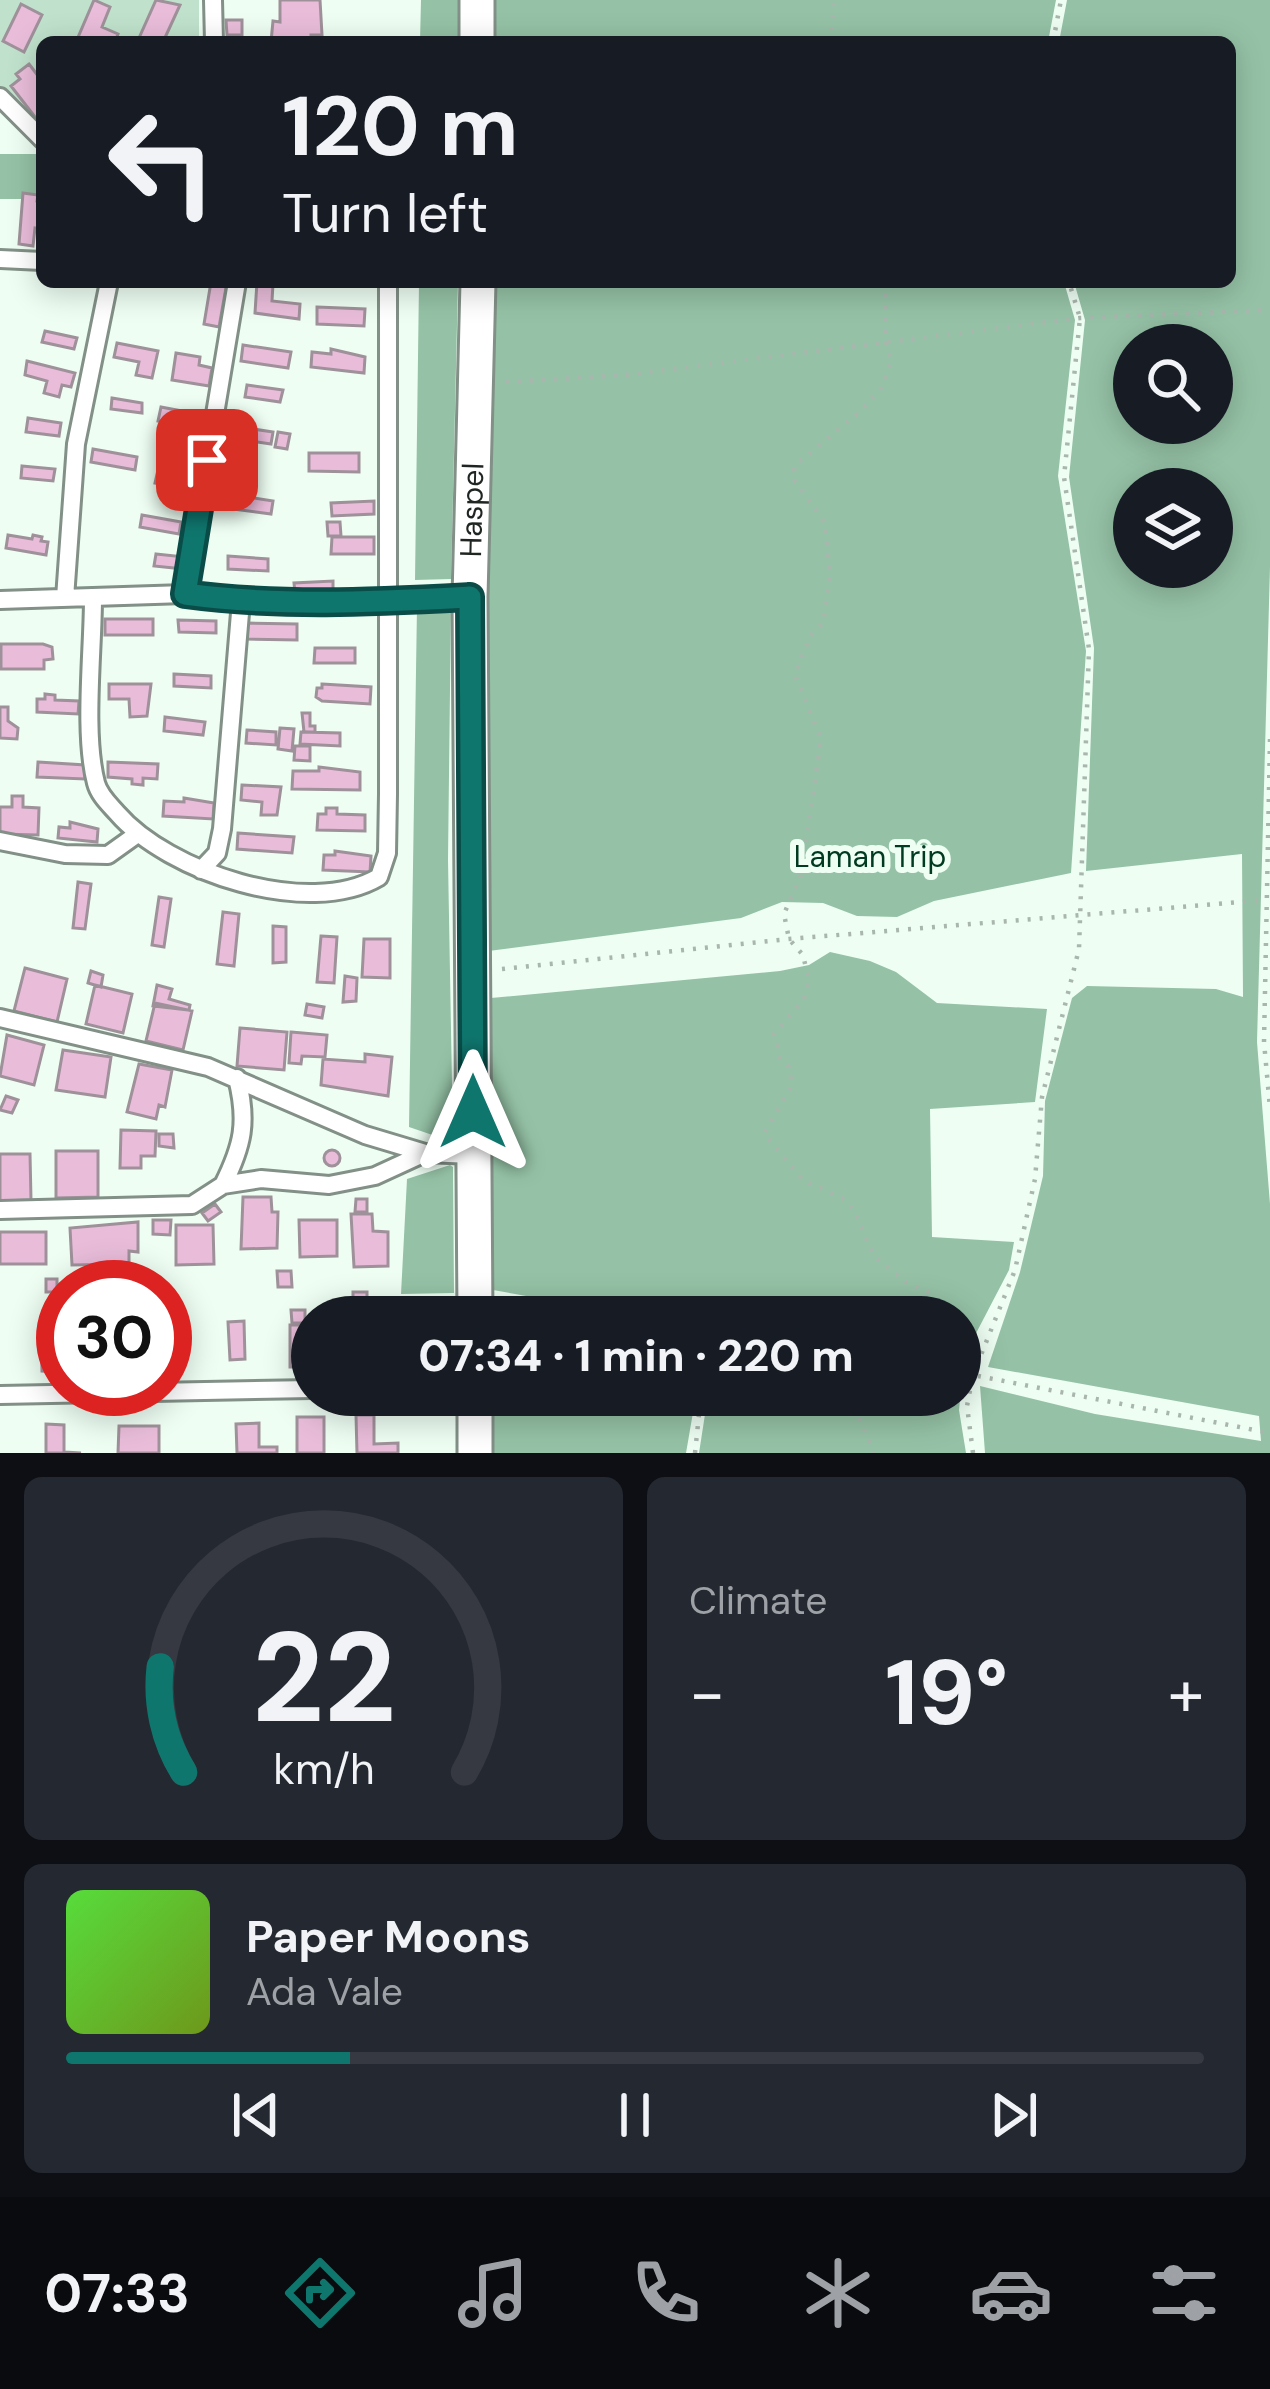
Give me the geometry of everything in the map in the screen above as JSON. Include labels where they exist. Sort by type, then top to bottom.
[{"type":"street","points":[[477,0],[477,36]]},
{"type":"street","name":"Haspel","points":[[474,1296],[470,597],[478,288]]},
{"type":"street","points":[[475,1416],[476,1453]]},
{"type":"lane","points":[[213,0],[214,36]]},
{"type":"lane","points":[[0,98],[36,134]]},
{"type":"lane","points":[[0,259],[36,261]]},
{"type":"lane","points":[[65,598],[76,444],[108,288]]},
{"type":"lane","points":[[185,594],[236,288]]},
{"type":"lane","points":[[93,598],[91,752],[97,789],[136,835],[182,863],[243,884],[315,892],[362,887],[379,877],[387,854],[388,288]]},
{"type":"lane","points":[[0,600],[185,594],[241,602],[342,604],[470,597]]},
{"type":"lane","points":[[201,869],[217,853],[222,830],[241,602]]},
{"type":"lane","points":[[0,841],[65,854],[108,855],[136,835]]},
{"type":"lane","points":[[0,1018],[208,1067],[365,1136],[425,1153],[473,1155]]},
{"type":"lane","points":[[223,1185],[236,1159],[246,1114],[237,1078]]},
{"type":"lane","points":[[0,1210],[192,1205],[223,1185],[260,1180],[329,1185],[375,1176],[425,1153]]},
{"type":"lane","points":[[0,1395],[291,1389]]},
{"type":"path","points":[[831,36],[834,0]]},
{"type":"path","points":[[1054,36],[1061,0]]},
{"type":"path","points":[[885,288],[886,342],[892,362],[881,388],[861,411],[794,466],[795,481],[825,523],[830,577],[823,623],[810,636],[795,675],[821,739],[801,875],[784,914],[789,939],[803,955],[809,981],[804,999],[774,1034],[792,1086],[764,1134],[803,1180],[842,1198],[855,1211],[873,1255],[908,1284],[932,1296]]},
{"type":"path","points":[[981,1357],[1015,1270],[1035,1179],[1042,1097],[1079,949],[1089,649],[1064,477],[1080,319],[1071,288]]},
{"type":"path","points":[[478,383],[625,375],[1080,319],[1270,310]]},
{"type":"path","points":[[1270,739],[1264,1042],[1270,1108]]},
{"type":"path","points":[[473,968],[1265,900]]},
{"type":"path","points":[[981,1376],[1270,1433]]},
{"type":"path","points":[[694,1453],[698,1416]]},
{"type":"path","points":[[859,1416],[874,1453]]},
{"type":"path","points":[[969,1416],[974,1453]]},
{"type":"green space","points":[[0,0],[199,0],[199,36],[36,36],[36,125],[0,91]]},
{"type":"green space","points":[[421,0],[462,0],[460,36],[420,36]]},
{"type":"green space","points":[[487,0],[1056,0],[1049,36],[486,36]]},
{"type":"green space","points":[[1067,0],[1270,0],[1270,567],[1257,1042],[1270,1204],[1270,1453],[985,1453],[981,1386],[1095,1414],[1261,1441],[1259,1416],[988,1367],[1020,1272],[1043,1176],[1045,1101],[1072,998],[1087,986],[1216,989],[1243,997],[1242,854],[1086,871],[1094,648],[1069,477],[1085,320],[1076,288],[1236,288],[1236,36],[1060,36]]},
{"type":"green space","points":[[0,154],[36,154],[36,199],[0,199]]},
{"type":"green space","points":[[419,288],[458,288],[451,579],[415,580]]},
{"type":"green space","name":"Laman Trip","points":[[485,288],[1066,288],[1075,320],[1058,476],[1086,651],[1071,873],[934,901],[897,917],[857,916],[823,903],[782,902],[741,918],[481,952]]},
{"type":"green space","points":[[451,605],[448,860],[453,1142],[409,1127],[417,606]]},
{"type":"green space","points":[[830,952],[896,972],[937,1003],[1047,1009],[1035,1102],[930,1109],[932,1237],[1014,1242],[1009,1270],[981,1324],[981,1296],[526,1296],[482,1288],[480,999],[809,965]]},
{"type":"green space","points":[[450,1165],[454,1293],[401,1294],[407,1179]]},
{"type":"green space","points":[[482,1416],[692,1416],[686,1453],[483,1453]]},
{"type":"green space","points":[[705,1416],[960,1416],[966,1453],[699,1453]]},
{"type":"building","points":[[94,0],[110,7],[102,27],[117,36],[79,36]]},
{"type":"building","points":[[156,0],[180,5],[166,36],[140,36]]},
{"type":"building","points":[[280,0],[320,0],[322,35],[272,36],[273,21],[280,22]]},
{"type":"building","points":[[21,4],[42,15],[24,52],[3,41]]},
{"type":"building","points":[[226,20],[242,20],[242,35],[227,35]]},
{"type":"building","points":[[29,64],[36,73],[36,118],[11,86],[20,79],[16,74]]},
{"type":"building","points":[[23,193],[36,195],[33,246],[19,244]]},
{"type":"building","points":[[210,288],[226,288],[219,327],[204,324]]},
{"type":"building","points":[[257,288],[273,288],[272,301],[300,304],[299,319],[255,313]]},
{"type":"building","points":[[317,307],[365,309],[364,326],[317,324]]},
{"type":"building","points":[[45,331],[77,338],[74,349],[42,342]]},
{"type":"building","points":[[117,343],[158,351],[152,378],[136,375],[139,362],[114,357]]},
{"type":"building","points":[[243,345],[291,352],[288,368],[241,361]]},
{"type":"building","points":[[331,349],[365,357],[364,373],[311,367],[312,352],[331,354]]},
{"type":"building","points":[[176,353],[200,357],[199,365],[212,368],[209,386],[172,380]]},
{"type":"building","points":[[27,361],[75,373],[71,387],[62,385],[59,397],[44,393],[47,381],[25,375]]},
{"type":"building","points":[[247,385],[283,390],[280,402],[245,397]]},
{"type":"building","points":[[112,398],[142,403],[142,413],[111,409]]},
{"type":"building","points":[[161,407],[208,416],[205,430],[158,421]]},
{"type":"building","points":[[28,418],[61,423],[59,436],[26,432]]},
{"type":"building","points":[[240,427],[273,432],[271,444],[238,439]]},
{"type":"building","points":[[278,432],[290,434],[287,449],[275,447]]},
{"type":"building","points":[[93,449],[137,457],[135,470],[91,462]]},
{"type":"building","points":[[309,453],[359,453],[359,472],[309,471]]},
{"type":"building","points":[[22,466],[55,469],[53,481],[21,478]]},
{"type":"building","points":[[158,470],[193,477],[190,490],[155,483]]},
{"type":"building","points":[[235,495],[273,501],[271,514],[233,509]]},
{"type":"building","points":[[374,501],[374,514],[332,516],[331,503]]},
{"type":"building","points":[[142,515],[181,522],[179,534],[140,527]]},
{"type":"building","points":[[327,522],[340,522],[341,536],[328,536]]},
{"type":"building","points":[[8,535],[42,537],[41,541],[48,542],[46,555],[6,548]]},
{"type":"building","points":[[332,537],[374,537],[374,554],[331,554]]},
{"type":"building","points":[[156,554],[185,557],[184,569],[154,566]]},
{"type":"building","points":[[228,556],[268,559],[268,571],[228,569]]},
{"type":"building","points":[[333,581],[333,592],[295,593],[294,583]]},
{"type":"building","points":[[105,619],[153,619],[153,635],[105,635]]},
{"type":"building","points":[[178,620],[216,621],[216,633],[179,632]]},
{"type":"building","points":[[247,623],[297,624],[297,640],[247,639]]},
{"type":"building","points":[[1,644],[43,644],[52,647],[53,659],[44,660],[44,669],[1,669]]},
{"type":"building","points":[[315,648],[355,648],[355,663],[314,663]]},
{"type":"building","points":[[174,674],[211,676],[211,688],[174,686]]},
{"type":"building","points":[[109,684],[151,684],[147,716],[130,717],[129,699],[109,699]]},
{"type":"building","points":[[322,684],[371,687],[370,704],[322,701],[316,697]]},
{"type":"building","points":[[45,694],[55,695],[55,700],[79,701],[78,714],[37,712],[37,699],[45,699]]},
{"type":"building","points":[[0,707],[8,707],[8,721],[18,728],[17,739],[0,738]]},
{"type":"building","points":[[302,713],[310,713],[315,732],[304,732]]},
{"type":"building","points":[[165,717],[205,722],[203,735],[164,731]]},
{"type":"building","points":[[280,728],[294,729],[292,751],[278,749]]},
{"type":"building","points":[[247,730],[276,732],[276,745],[246,743]]},
{"type":"building","points":[[301,732],[340,733],[340,746],[300,744]]},
{"type":"building","points":[[295,746],[310,746],[310,761],[294,760]]},
{"type":"building","points":[[38,762],[85,765],[85,779],[37,777]]},
{"type":"building","points":[[108,762],[158,764],[157,779],[143,778],[143,785],[108,777]]},
{"type":"building","points":[[319,767],[360,772],[360,790],[292,789],[293,771],[319,771]]},
{"type":"building","points":[[242,785],[281,787],[277,815],[261,815],[262,802],[241,800]]},
{"type":"building","points":[[12,796],[23,796],[23,807],[39,808],[38,835],[0,834],[0,807],[12,807]]},
{"type":"building","points":[[184,798],[214,803],[213,819],[163,816],[164,801],[184,802]]},
{"type":"building","points":[[326,808],[337,808],[337,814],[365,815],[365,831],[317,830],[318,814],[326,814]]},
{"type":"building","points":[[70,822],[98,829],[97,842],[58,838],[59,827],[70,828]]},
{"type":"building","points":[[238,833],[294,837],[292,853],[237,849]]},
{"type":"building","points":[[335,851],[371,856],[370,872],[323,870],[324,855],[335,855]]},
{"type":"building","points":[[78,882],[91,884],[85,929],[73,928]]},
{"type":"building","points":[[159,897],[171,899],[164,947],[152,945]]},
{"type":"building","points":[[223,912],[239,914],[234,966],[217,964]]},
{"type":"building","points":[[273,926],[286,927],[286,962],[273,963]]},
{"type":"building","points":[[321,936],[337,937],[334,983],[317,982]]},
{"type":"building","points":[[364,939],[390,939],[390,978],[362,977]]},
{"type":"building","points":[[25,968],[67,979],[57,1022],[14,1011]]},
{"type":"building","points":[[91,971],[103,975],[101,987],[88,983]]},
{"type":"building","points":[[345,976],[357,978],[356,1001],[343,1002]]},
{"type":"building","points":[[95,985],[132,994],[123,1033],[86,1024]]},
{"type":"building","points":[[157,985],[172,989],[169,999],[190,1005],[189,1010],[153,1006]]},
{"type":"building","points":[[155,1003],[192,1011],[183,1050],[146,1041]]},
{"type":"building","points":[[307,1004],[324,1007],[322,1018],[305,1015]]},
{"type":"building","points":[[240,1028],[287,1032],[284,1070],[237,1066]]},
{"type":"building","points":[[291,1032],[327,1035],[325,1057],[302,1056],[301,1064],[289,1063]]},
{"type":"building","points":[[7,1035],[44,1045],[34,1085],[0,1076]]},
{"type":"building","points":[[63,1050],[111,1057],[105,1097],[56,1090]]},
{"type":"building","points":[[365,1054],[392,1057],[388,1096],[321,1085],[323,1059],[365,1062]]},
{"type":"building","points":[[139,1064],[172,1070],[165,1107],[159,1105],[156,1119],[127,1112]]},
{"type":"building","points":[[6,1096],[18,1100],[12,1113],[0,1110]]},
{"type":"building","points":[[121,1130],[156,1131],[155,1156],[141,1156],[141,1168],[120,1168]]},
{"type":"building","points":[[159,1134],[173,1134],[174,1148],[159,1146]]},
{"type":"building","points":[[332,1150],[340,1158],[332,1166],[324,1158]]},
{"type":"building","points":[[56,1151],[98,1151],[98,1197],[56,1198]]},
{"type":"building","points":[[0,1154],[30,1154],[31,1200],[0,1201]]},
{"type":"building","points":[[243,1197],[271,1197],[272,1212],[278,1212],[277,1248],[241,1249]]},
{"type":"building","points":[[356,1199],[367,1199],[367,1212],[355,1212]]},
{"type":"building","points":[[215,1204],[221,1212],[208,1221],[202,1213]]},
{"type":"building","points":[[351,1214],[372,1214],[373,1231],[388,1232],[388,1266],[354,1267]]},
{"type":"building","points":[[153,1220],[171,1220],[170,1235],[153,1234]]},
{"type":"building","points":[[299,1220],[337,1220],[337,1256],[300,1257]]},
{"type":"building","points":[[138,1222],[138,1252],[129,1251],[129,1260],[72,1260],[70,1228]]},
{"type":"building","points":[[176,1225],[213,1225],[214,1264],[176,1260]]},
{"type":"building","points":[[0,1232],[46,1232],[46,1260],[0,1264]]},
{"type":"building","points":[[277,1271],[291,1271],[292,1287],[278,1287]]},
{"type":"building","points":[[244,1321],[245,1359],[230,1360],[228,1322]]},
{"type":"building","points":[[356,1416],[374,1416],[374,1444],[398,1443],[398,1453],[357,1453]]},
{"type":"building","points":[[297,1417],[324,1417],[324,1453],[297,1453]]},
{"type":"building","points":[[259,1423],[259,1447],[277,1447],[277,1453],[237,1453],[236,1424]]},
{"type":"building","points":[[46,1424],[64,1425],[64,1452],[81,1453],[46,1453]]},
{"type":"building","points":[[119,1426],[159,1426],[159,1453],[118,1453]]},
{"type":"route","points":[[207,460],[185,594],[252,603],[342,604],[470,597],[473,1112]]}]
